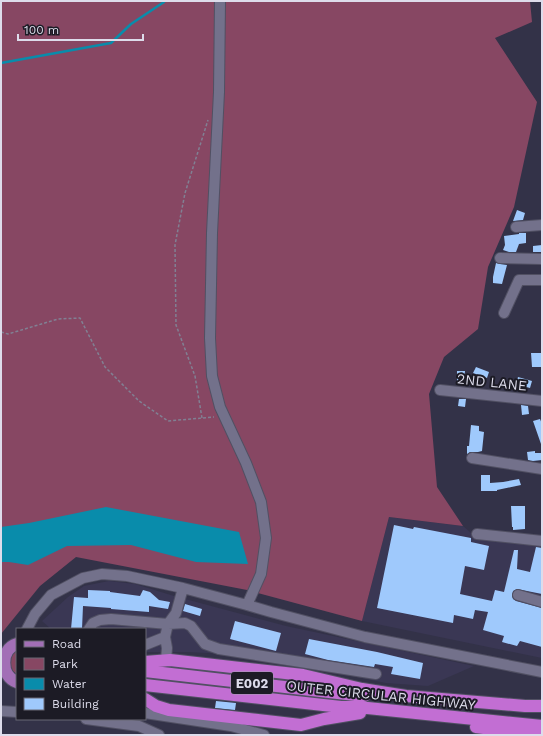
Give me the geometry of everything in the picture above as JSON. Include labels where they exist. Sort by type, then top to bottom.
[{"type":"highway","points":[[146,662],[170,660],[303,675],[362,689],[406,696],[525,706],[542,706]]},
{"type":"highway","points":[[146,667],[170,666],[338,689],[359,705]]},
{"type":"highway","name":"OUTER CIRCULAR HIGHWAY","points":[[146,671],[359,705],[542,726]]},
{"type":"highway","points":[[146,679],[359,705],[538,735]]},
{"type":"highway","name":"OUTER CIRCULAR HIGHWAY","points":[[146,685],[341,707],[359,705],[542,713]]},
{"type":"highway","points":[[146,691],[217,701],[301,710],[341,707]]},
{"type":"highway","points":[[146,692],[164,701],[293,718],[359,705]]},
{"type":"highway","points":[[146,700],[156,706],[169,710],[301,725],[324,719],[359,705]]},
{"type":"main road","points":[[16,644],[3,653],[2,659],[2,671],[7,677],[16,682]]},
{"type":"street","points":[[220,1],[219,92],[212,233],[210,338],[212,376],[220,407],[246,463],[261,502],[266,538],[261,574],[247,605]]},
{"type":"street","points":[[516,227],[542,226]]},
{"type":"street","points":[[500,258],[542,259]]},
{"type":"street","points":[[504,313],[519,280],[542,280]]},
{"type":"street","name":"2ND LANE","points":[[440,390],[542,401]]},
{"type":"street","points":[[472,458],[542,469]]},
{"type":"street","points":[[477,534],[542,541]]},
{"type":"street","points":[[28,628],[35,614],[51,595],[83,578],[102,574],[127,576],[183,588],[365,637],[542,672]]},
{"type":"street","points":[[166,660],[167,648],[165,637],[168,624],[176,613],[183,588]]},
{"type":"street","points":[[518,595],[542,602]]},
{"type":"street","points":[[90,628],[92,623],[100,620],[168,624],[185,623],[191,626],[205,644],[219,649],[376,674]]},
{"type":"street","points":[[146,645],[165,637]]},
{"type":"street","points":[[1,710],[16,712]]},
{"type":"street","points":[[146,713],[232,726],[264,735]]},
{"type":"street","points":[[94,720],[139,726],[159,735]]},
{"type":"path","points":[[202,418],[195,376],[176,325],[175,245],[185,193],[209,119]]},
{"type":"path","points":[[1,332],[8,334],[58,319],[80,318],[105,367],[139,402],[168,421],[224,416]]},
{"type":"shaded area","points":[[389,517],[463,526],[471,533],[542,546],[542,658],[362,621]]},
{"type":"shaded area","points":[[109,581],[135,584],[286,626],[474,666],[428,686],[386,683],[291,664],[228,654],[146,652],[146,628],[50,628],[42,621],[68,597],[84,586]]},
{"type":"green space","points":[[1,1],[530,1],[532,22],[495,38],[537,102],[514,207],[488,267],[478,329],[444,357],[429,394],[437,487],[463,526],[389,517],[362,621],[247,590],[76,557],[40,586],[1,634]]},
{"type":"green space","points":[[16,652],[16,673],[10,666],[10,659]]},
{"type":"water","points":[[106,507],[239,532],[248,564],[196,562],[131,545],[67,546],[28,565],[1,562],[1,527],[29,523]]},
{"type":"building","points":[[517,210],[525,213],[523,220],[513,221]]},
{"type":"building","points":[[526,233],[526,243],[519,244],[516,252],[503,250],[505,245],[504,236]]},
{"type":"building","points":[[542,245],[542,252],[533,252],[533,246]]},
{"type":"building","points":[[496,263],[507,265],[502,284],[493,283]]},
{"type":"building","points":[[531,353],[542,353],[542,367],[532,367]]},
{"type":"building","points":[[476,367],[489,372],[487,378],[473,373]]},
{"type":"building","points":[[457,371],[465,371],[464,382],[457,382]]},
{"type":"building","points":[[518,377],[532,381],[530,388],[516,384]]},
{"type":"building","points":[[459,399],[466,399],[465,407],[458,406]]},
{"type":"building","points":[[521,405],[528,406],[529,414],[522,415]]},
{"type":"building","points":[[540,419],[542,424],[542,444],[533,421]]},
{"type":"building","points":[[471,425],[479,426],[479,431],[484,432],[482,451],[470,452],[467,454],[467,446],[469,446]]},
{"type":"building","points":[[535,451],[535,453],[542,453],[542,460],[528,460],[527,452]]},
{"type":"building","points":[[481,475],[490,475],[490,483],[519,479],[521,485],[497,491],[481,491]]},
{"type":"building","points":[[511,506],[525,506],[525,529],[513,530]]},
{"type":"building","points":[[394,525],[413,529],[414,527],[471,538],[471,542],[489,546],[484,570],[465,566],[460,594],[492,601],[495,590],[504,592],[514,550],[518,550],[517,569],[530,572],[536,547],[542,548],[542,594],[517,589],[513,591],[512,596],[516,601],[542,608],[542,647],[520,641],[517,646],[502,642],[504,636],[483,630],[488,612],[475,610],[473,619],[454,615],[453,623],[377,608]]},
{"type":"building","points":[[88,590],[110,591],[140,596],[143,590],[150,592],[159,600],[170,602],[168,609],[149,606],[149,612],[83,606],[82,628],[71,628],[74,597],[88,598]]},
{"type":"building","points":[[185,604],[202,609],[200,616],[183,611]]},
{"type":"building","points":[[235,621],[281,633],[276,651],[230,639]]},
{"type":"building","points":[[309,639],[377,652],[423,663],[420,679],[391,674],[393,667],[375,664],[374,667],[328,660],[305,654]]},
{"type":"building","points":[[216,701],[236,703],[235,710],[215,708]]},
{"type":"waterway","points":[[1,63],[111,43],[131,24],[164,2]]}]
